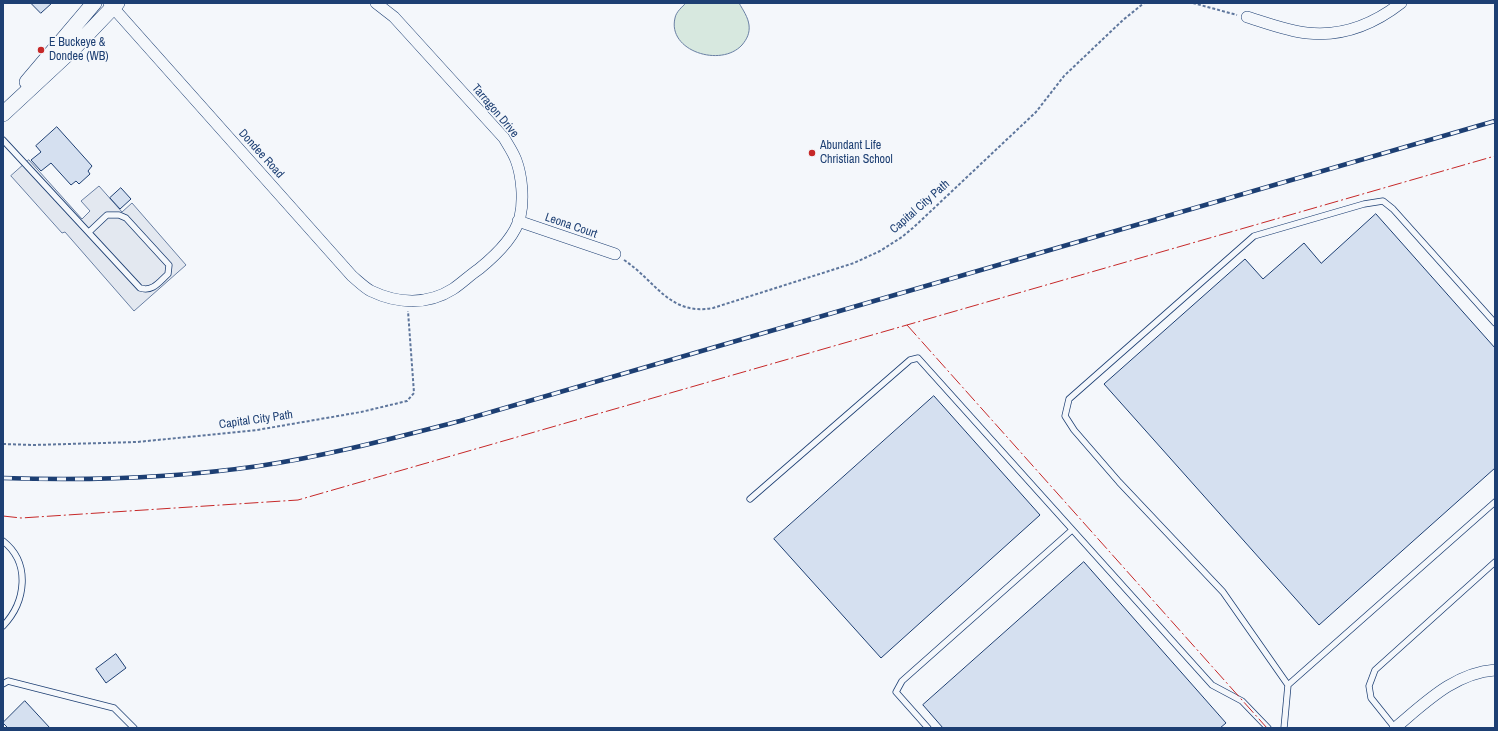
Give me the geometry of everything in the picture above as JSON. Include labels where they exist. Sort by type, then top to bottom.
[{"type":"main road","points":[[3,113],[36,70],[94,3]]},
{"type":"main road","points":[[3,113],[74,48],[113,5]]},
{"type":"street","name":"Tarragon Drive","points":[[376,3],[394,17],[504,138],[516,159],[520,176],[521,208],[518,221],[513,232],[502,247],[487,262],[452,289],[428,300],[408,301]]},
{"type":"street","points":[[1248,17],[1307,34],[1329,33],[1358,28],[1378,19],[1401,3]]},
{"type":"street","name":"Dondee Road","points":[[113,5],[352,276],[370,291],[389,298],[408,301]]},
{"type":"street","name":"Leona Court","points":[[518,221],[615,254]]},
{"type":"street","points":[[1395,728],[1445,687],[1478,672],[1495,670]]},
{"type":"lane","points":[[3,140],[88,232],[140,288],[148,290],[153,288],[168,274],[169,265],[126,218],[119,215],[107,215],[88,232]]},
{"type":"lane","points":[[1284,728],[1288,685],[1223,592],[1119,482],[1074,430],[1065,416],[1069,400],[1254,236],[1364,204],[1383,201],[1393,209],[1495,323]]},
{"type":"lane","points":[[750,499],[910,360],[918,358],[1212,685],[1242,701],[1268,728]]},
{"type":"lane","points":[[1288,685],[1495,502]]},
{"type":"lane","points":[[928,728],[896,692],[902,681],[1072,530]]},
{"type":"lane","points":[[3,541],[11,548],[20,563],[23,587],[10,619],[3,626]]},
{"type":"lane","points":[[1395,728],[1371,698],[1369,686],[1375,670],[1495,562]]},
{"type":"lane","points":[[3,684],[8,681],[114,708],[134,728]]},
{"type":"path","name":"Capital City Path","points":[[615,254],[634,267],[670,300],[685,308],[694,310],[713,308],[867,258],[880,251],[914,227],[1036,112],[1064,76],[1144,3]]},
{"type":"path","points":[[1193,3],[1248,17]]},
{"type":"path","name":"Capital City Path","points":[[3,444],[53,445],[137,442],[257,430],[361,412],[407,401],[414,393],[408,301]]},
{"type":"shaded area","points":[[686,3],[739,3],[749,25],[749,33],[742,45],[733,52],[722,55],[709,55],[687,47],[679,39],[675,30],[675,18],[679,10]]},
{"type":"shaded area","points":[[29,160],[82,219],[90,211],[81,201],[99,186],[122,212],[132,203],[186,265],[134,311],[65,232],[62,233],[11,176]]},
{"type":"building","points":[[31,3],[52,3],[41,13]]},
{"type":"building","points":[[57,127],[92,166],[88,171],[90,174],[79,184],[76,181],[71,185],[51,163],[41,171],[31,160],[41,152],[36,146]]},
{"type":"building","points":[[121,188],[131,199],[120,209],[110,198]]},
{"type":"building","points":[[1376,214],[1495,348],[1495,468],[1319,625],[1104,384],[1245,259],[1263,279],[1304,243],[1321,263]]},
{"type":"building","points":[[934,396],[1040,515],[881,658],[774,539]]},
{"type":"building","points":[[1084,562],[1226,723],[1220,728],[943,728],[923,705]]},
{"type":"building","points":[[116,654],[126,668],[106,683],[96,669]]},
{"type":"building","points":[[25,701],[50,728],[8,728],[3,723]]},
{"type":"railway","points":[[3,478],[99,479],[163,476],[259,466],[360,446],[460,421],[1495,121]]},
{"type":"power","points":[[3,516],[21,518],[298,500],[1495,156]]},
{"type":"power","points":[[907,325],[1267,728]]},
{"type":"place","name":"E Buckeye & Dondee (WB)","points":[[41,50]]},
{"type":"place","name":"Abundant Life Christian School","points":[[812,153]]}]
